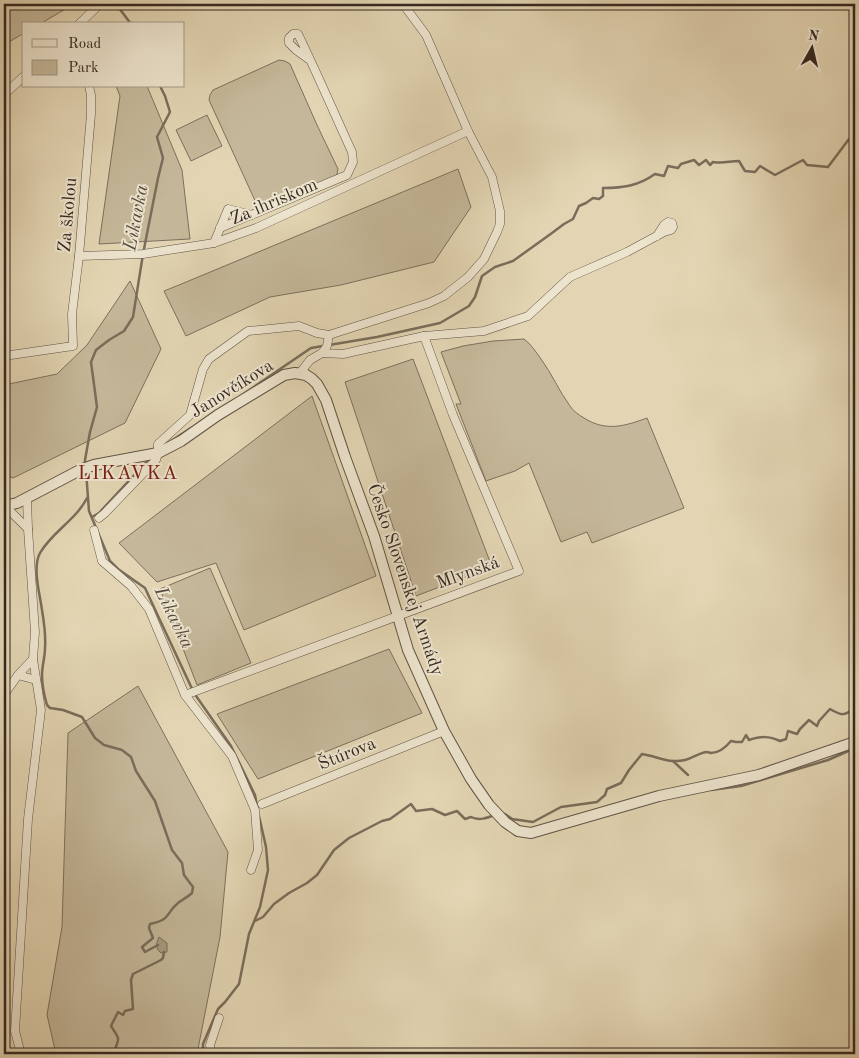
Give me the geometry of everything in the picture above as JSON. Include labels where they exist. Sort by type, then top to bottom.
[{"type":"street","points":[[81,22],[100,4]]},
{"type":"street","points":[[99,518],[156,460],[158,444],[190,415],[203,369],[209,359],[248,331],[298,326],[329,335],[429,303],[444,296],[468,278],[484,259],[500,224],[500,212],[492,177],[468,131],[426,35],[403,4]]},
{"type":"street","points":[[220,228],[347,174],[353,162],[352,152],[310,60]]},
{"type":"street","points":[[4,95],[22,78]]},
{"type":"street","name":"Za školou","points":[[4,356],[72,346],[72,314],[80,256],[91,114],[89,88]]},
{"type":"street","name":"Za ihriskom","points":[[80,256],[143,254],[214,243],[256,228],[468,131]]},
{"type":"street","points":[[214,243],[228,209],[252,215]]},
{"type":"street","points":[[322,353],[343,354],[424,336],[484,331],[528,316],[570,277],[628,252],[658,236]]},
{"type":"street","name":"Janovčíkova","points":[[4,506],[17,503],[80,470],[158,453],[181,441],[218,415],[284,375],[300,373],[310,360],[322,353],[327,346],[329,335]]},
{"type":"street","name":"Mlynská","points":[[190,692],[519,571],[453,415],[424,336]]},
{"type":"street","name":"Česko Slovenskej Armády","points":[[300,373],[306,375],[317,384],[326,400],[374,536],[408,650],[444,731],[471,779],[489,805],[505,822],[518,831],[531,833],[659,796],[759,775],[855,742]]},
{"type":"street","points":[[20,1054],[14,1031],[28,819],[42,710],[33,659],[35,632],[27,498]]},
{"type":"street","points":[[4,506],[28,529]]},
{"type":"street","points":[[94,530],[102,561],[131,586],[149,609],[190,692],[232,756],[255,810],[258,850],[251,870]]},
{"type":"street","points":[[4,695],[18,675],[33,659]]},
{"type":"street","points":[[18,675],[36,680]]},
{"type":"street","name":"Štúrova","points":[[262,804],[444,731]]},
{"type":"street","points":[[211,1054],[210,1045],[219,1018]]},
{"type":"green space","points":[[4,4],[65,4],[67,8],[43,22],[22,22],[22,34],[4,45]]},
{"type":"green space","points":[[279,60],[290,64],[338,169],[334,179],[262,208],[257,205],[209,100],[213,90]]},
{"type":"green space","points":[[117,88],[148,88],[182,170],[190,239],[99,244],[120,96]]},
{"type":"green space","points":[[207,115],[222,146],[191,161],[176,130]]},
{"type":"green space","points":[[458,169],[471,207],[434,262],[341,285],[270,297],[186,336],[164,291]]},
{"type":"green space","points":[[130,281],[161,349],[125,423],[13,478],[4,474],[4,385],[57,374],[87,345]]},
{"type":"green space","points":[[524,339],[545,365],[571,408],[582,417],[600,425],[608,426],[623,425],[647,418],[684,508],[592,543],[587,532],[561,542],[529,463],[515,471],[486,481],[456,404],[461,404],[441,352],[493,341]]},
{"type":"green space","points":[[413,359],[492,567],[416,596],[345,382]]},
{"type":"green space","points":[[312,396],[376,576],[244,630],[216,563],[157,582],[119,543]]},
{"type":"green space","points":[[210,568],[251,663],[197,685],[160,589]]},
{"type":"green space","points":[[389,649],[422,713],[258,779],[217,714]]},
{"type":"green space","points":[[138,686],[228,852],[220,937],[197,1054],[56,1054],[47,1015],[62,927],[68,733]]},
{"type":"shaded area","points":[[159,937],[167,943],[167,952],[161,953],[157,948]]},
{"type":"waterway","name":"Likavka","points":[[116,4],[130,22]]},
{"type":"waterway","name":"Likavka","points":[[85,466],[90,432],[97,407],[91,362],[96,350],[124,331],[133,317],[143,254],[163,158],[157,137],[170,112],[161,88]]},
{"type":"waterway","points":[[242,395],[311,348],[377,337],[440,323],[469,306],[475,297],[482,276],[495,267],[513,261],[573,219],[579,206],[593,198],[599,199],[603,196],[603,188],[630,186],[655,174],[664,176],[668,166],[678,168],[681,164],[694,160],[699,165],[706,160],[710,165],[713,162],[739,161],[745,171],[755,172],[760,166],[775,175],[803,160],[807,165],[828,167],[849,139],[855,135]]},
{"type":"waterway","points":[[171,441],[191,428]]},
{"type":"waterway","points":[[92,517],[99,513],[150,458]]},
{"type":"waterway","name":"Likavka","points":[[86,471],[89,511],[110,561],[145,588],[194,693],[231,746],[255,795],[257,806]]},
{"type":"waterway","points":[[87,498],[77,513],[45,546],[38,559],[37,581],[45,639],[42,675],[43,690],[47,705],[50,708],[63,710],[82,717],[95,738],[104,745],[122,750],[131,757],[136,771],[155,801],[172,850],[182,863],[184,875],[193,887],[192,893],[178,903],[165,918],[150,924],[149,928],[153,938],[142,947],[145,952],[158,945]]},
{"type":"waterway","points":[[4,686],[7,680]]},
{"type":"waterway","points":[[502,814],[512,819],[533,822],[561,807],[597,802],[605,795],[607,789],[621,783],[642,754],[679,761],[705,752],[717,752],[731,741],[742,742],[746,735],[749,740],[765,737],[780,741],[786,739],[788,731],[797,734],[809,720],[817,726],[830,709],[843,714],[855,708]]},
{"type":"waterway","points":[[711,790],[741,786],[828,760],[855,748]]},
{"type":"waterway","points":[[673,761],[688,775]]},
{"type":"waterway","points":[[255,921],[263,917],[274,904],[317,875],[334,850],[349,838],[382,821],[390,819],[411,804],[416,811],[432,809],[445,815],[457,811],[465,819],[471,817],[483,819],[495,815]]},
{"type":"waterway","name":"Likavka","points":[[203,1054],[203,1044],[218,1009],[239,984],[249,934],[260,907],[268,870],[266,847],[259,816]]},
{"type":"waterway","points":[[114,1054],[118,1040],[111,1026],[118,1012],[123,1015],[125,1011],[133,1009],[131,980],[133,974],[161,960],[164,952]]},
{"type":"district","name":"LIKAVKA","points":[[128,474]]}]
